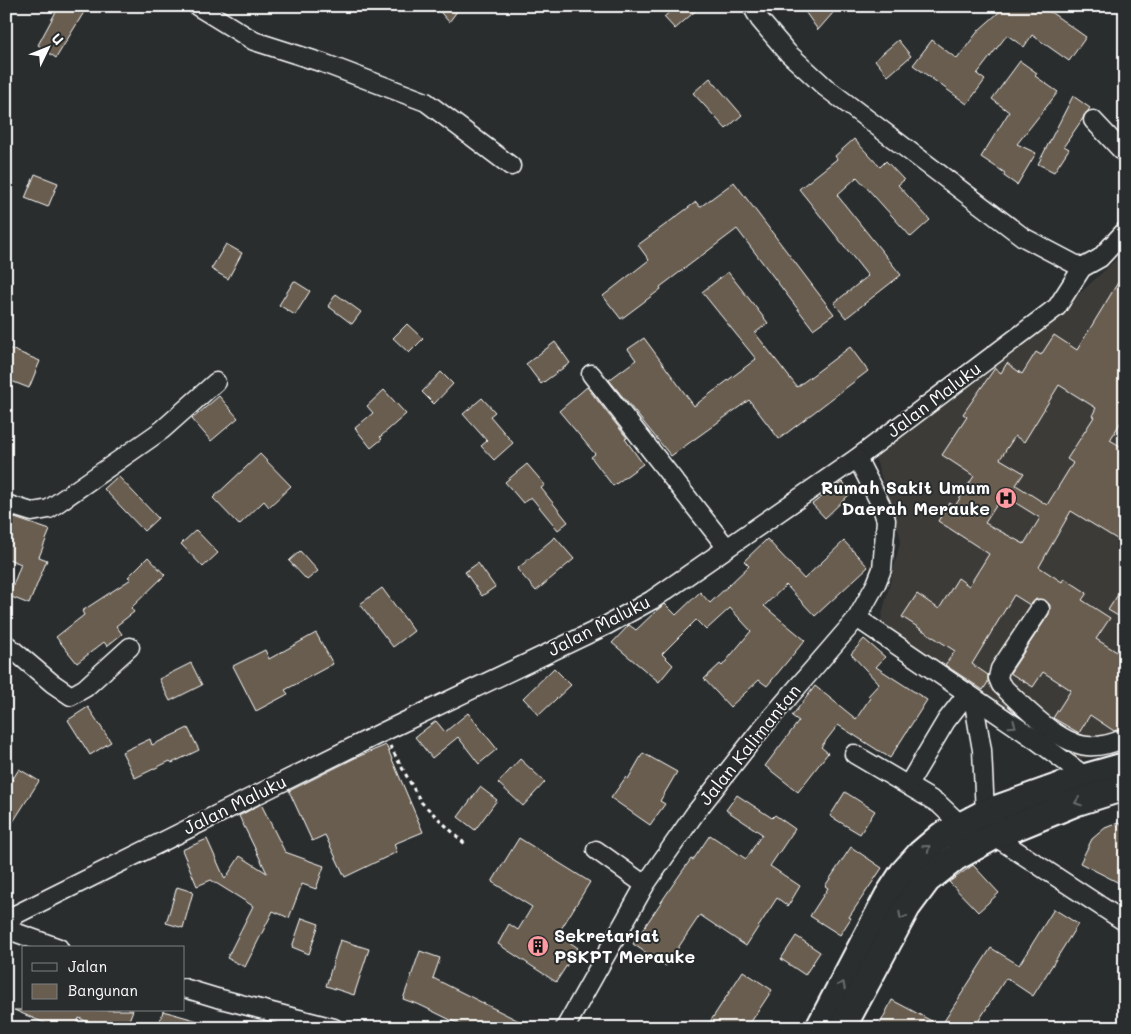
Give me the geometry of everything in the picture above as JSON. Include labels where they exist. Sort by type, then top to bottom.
[{"type":"highway","points":[[842,1028],[907,907],[927,880],[956,857],[990,824],[1086,777],[1125,766]]},
{"type":"highway","points":[[819,1028],[888,896],[903,873],[920,854],[941,836],[961,825],[990,824],[1125,788]]},
{"type":"street","points":[[197,6],[254,41],[323,63],[426,102],[511,166]]},
{"type":"street","points":[[752,6],[760,20],[788,53],[825,87],[1023,236],[1082,268]]},
{"type":"street","points":[[1093,120],[1125,154]]},
{"type":"street","name":"Jalan Maluku","points":[[6,922],[17,914],[383,732],[607,625],[652,600],[724,543],[858,458],[1056,307],[1082,268],[1100,258],[1125,231]]},
{"type":"street","points":[[591,374],[724,543]]},
{"type":"street","points":[[6,504],[32,512],[49,509],[162,430],[216,382]]},
{"type":"street","name":"Jalan Kalimantan","points":[[565,1028],[645,885],[696,812],[762,728],[857,618],[873,591],[882,569],[886,520],[881,505],[858,458]]},
{"type":"street","points":[[1040,608],[1000,669],[998,678],[1001,684],[1044,725],[1071,742],[1088,746],[1115,742],[1125,738]]},
{"type":"street","points":[[857,618],[1036,740],[1086,777]]},
{"type":"street","points":[[6,644],[52,683],[72,696],[85,688],[130,647]]},
{"type":"street","points":[[908,785],[948,717],[970,696]]},
{"type":"street","points":[[970,696],[982,750],[990,824],[1125,922]]},
{"type":"street","points":[[854,754],[940,804],[961,825]]},
{"type":"street","points":[[596,850],[645,885]]},
{"type":"street","points":[[6,929],[53,946]]},
{"type":"street","points":[[185,988],[334,1028]]},
{"type":"path","points":[[383,732],[421,802],[466,846]]},
{"type":"shaded area","name":"Rumah Sakit Umum Daerah Merauke","points":[[1125,251],[1125,749],[1079,759],[880,623],[901,539],[875,457],[1042,329]]},
{"type":"building","points":[[59,6],[72,6],[84,12],[56,58],[38,45]]},
{"type":"building","points":[[435,6],[461,6],[449,22]]},
{"type":"building","points":[[676,6],[701,6],[675,29],[664,17]]},
{"type":"building","points":[[801,6],[839,6],[818,30]]},
{"type":"building","points":[[1006,6],[1042,6],[1086,37],[1069,61],[1032,35],[1024,47],[1007,35],[977,74],[985,80],[967,104],[913,65],[932,40],[957,59],[979,30]]},
{"type":"building","points":[[898,40],[911,56],[888,76],[875,60]]},
{"type":"building","points":[[1020,61],[1037,73],[1035,76],[1058,92],[1017,144],[1036,153],[1017,185],[1004,176],[1005,173],[981,157],[1009,112],[992,99]]},
{"type":"building","points":[[710,78],[742,115],[726,129],[693,93]]},
{"type":"building","points":[[1073,96],[1090,108],[1064,146],[1069,149],[1054,172],[1038,164]]},
{"type":"building","points":[[854,139],[880,167],[886,161],[904,180],[898,185],[930,220],[911,237],[857,177],[837,195],[901,275],[846,318],[834,303],[868,276],[799,189],[837,159],[835,156]]},
{"type":"building","points":[[35,174],[58,183],[48,207],[25,198]]},
{"type":"building","points":[[734,182],[834,314],[813,329],[737,229],[621,319],[603,296],[649,260],[638,245],[696,202],[700,207]]},
{"type":"building","points":[[226,244],[242,253],[228,279],[211,269]]},
{"type":"building","points":[[1125,271],[1125,415],[1110,440],[1125,449],[1125,544],[1071,511],[1039,567],[1062,582],[1064,578],[1087,593],[1082,600],[1110,618],[1096,639],[1125,657],[1125,725],[1123,728],[1114,731],[1090,715],[1079,733],[1053,718],[1071,690],[1043,672],[1033,687],[1010,673],[1049,614],[1050,605],[1045,600],[1036,599],[1030,605],[1014,595],[972,664],[988,675],[988,682],[983,690],[945,665],[955,651],[902,617],[917,594],[939,609],[958,578],[969,586],[989,554],[938,521],[949,503],[955,506],[974,476],[942,455],[967,417],[963,414],[995,368],[1001,373],[1007,363],[1022,374],[1036,352],[1041,355],[1054,335],[1077,350]],"holes":[[[1059,385],[1096,408],[1092,416],[1094,417],[1067,459],[1073,463],[1047,505],[1016,485],[1024,473],[1000,459],[1015,436],[1024,442]],[[1003,495],[1040,518],[1024,544],[985,523]]]},
{"type":"building","points":[[728,272],[768,323],[755,333],[797,387],[850,347],[868,371],[779,439],[749,400],[671,456],[609,380],[636,360],[628,349],[644,338],[694,406],[756,359],[702,292]]},
{"type":"building","points":[[294,281],[310,291],[295,315],[279,305]]},
{"type":"building","points":[[336,294],[361,312],[352,324],[328,306]]},
{"type":"building","points":[[407,324],[423,339],[409,353],[393,338]]},
{"type":"building","points":[[555,342],[570,363],[541,384],[526,364]]},
{"type":"building","points":[[6,347],[40,361],[29,388],[6,379]]},
{"type":"building","points":[[441,372],[453,384],[434,404],[422,392]]},
{"type":"building","points":[[587,387],[627,438],[625,439],[643,464],[613,486],[591,457],[595,454],[559,411]]},
{"type":"building","points":[[384,390],[406,414],[380,437],[382,439],[371,448],[355,428],[373,413],[367,406]]},
{"type":"building","points":[[219,396],[238,418],[211,441],[192,419]]},
{"type":"building","points":[[482,398],[495,412],[490,416],[513,443],[494,460],[481,446],[487,441],[463,414]]},
{"type":"building","points":[[260,454],[291,486],[269,507],[264,501],[239,525],[213,498]]},
{"type":"building","points":[[527,464],[545,485],[541,488],[568,522],[558,530],[531,497],[523,503],[505,482]]},
{"type":"building","points":[[118,476],[158,518],[144,531],[104,489]]},
{"type":"building","points":[[842,482],[852,492],[825,518],[812,504]]},
{"type":"building","points":[[6,515],[50,530],[39,557],[47,560],[29,604],[9,596],[21,564],[6,558]]},
{"type":"building","points":[[196,530],[218,553],[203,567],[181,544]]},
{"type":"building","points":[[555,537],[574,559],[536,591],[517,569]]},
{"type":"building","points":[[767,539],[804,579],[844,541],[868,567],[815,616],[786,585],[764,606],[805,640],[767,686],[759,680],[730,707],[704,679],[720,664],[722,666],[751,631],[730,608],[706,630],[696,620],[662,654],[673,665],[659,682],[612,643],[629,625],[636,630],[665,604],[676,615],[700,592],[710,603],[749,566],[744,561]]},
{"type":"building","points":[[300,551],[318,571],[307,580],[289,561]]},
{"type":"building","points":[[148,557],[165,575],[131,608],[134,612],[116,626],[122,634],[107,646],[104,642],[77,663],[56,637],[84,615],[82,611],[131,579],[128,577]]},
{"type":"building","points":[[478,563],[495,587],[482,596],[465,572]]},
{"type":"building","points":[[1125,584],[1125,620],[1108,610]]},
{"type":"building","points":[[382,588],[414,631],[393,647],[360,604]]},
{"type":"building","points":[[316,633],[333,664],[285,690],[288,694],[256,711],[233,666],[265,650],[269,659]]},
{"type":"building","points":[[864,639],[885,657],[876,667],[927,700],[890,758],[838,725],[821,747],[828,753],[798,792],[765,766],[799,721],[792,716],[815,686],[856,719],[870,698],[868,696],[879,684],[851,654]]},
{"type":"building","points":[[191,663],[202,685],[170,701],[159,679]]},
{"type":"building","points":[[554,668],[571,685],[539,715],[523,698]]},
{"type":"building","points":[[88,707],[111,742],[90,755],[68,720]]},
{"type":"building","points":[[468,713],[497,749],[479,764],[458,737],[432,758],[415,737],[436,721],[445,732]]},
{"type":"building","points":[[188,728],[199,750],[172,763],[170,761],[135,778],[122,752],[150,739],[152,745]]},
{"type":"building","points":[[386,745],[423,832],[394,844],[397,852],[345,877],[325,835],[312,841],[289,791],[355,758]]},
{"type":"building","points":[[643,753],[677,772],[660,801],[665,804],[650,825],[611,798],[626,777],[628,779]]},
{"type":"building","points":[[520,759],[545,782],[523,806],[498,783]]},
{"type":"building","points":[[19,769],[39,781],[6,833],[6,790]]},
{"type":"building","points":[[480,787],[497,800],[475,830],[458,817]]},
{"type":"building","points":[[845,792],[875,811],[860,834],[830,816]]},
{"type":"building","points":[[737,795],[772,818],[775,815],[795,829],[770,866],[800,886],[788,906],[777,898],[746,946],[700,915],[666,966],[633,944],[674,883],[710,835],[746,859],[762,834],[726,810]]},
{"type":"building","points":[[261,804],[285,852],[324,866],[316,889],[302,884],[289,918],[273,911],[245,967],[227,958],[253,906],[211,880],[197,886],[182,850],[207,839],[225,879],[240,856],[267,873],[239,816]]},
{"type":"building","points":[[1118,823],[1125,826],[1125,886],[1080,863],[1092,839],[1105,828]]},
{"type":"building","points":[[519,838],[590,882],[558,934],[578,948],[556,982],[498,944],[509,924],[518,930],[532,907],[492,882]]},
{"type":"building","points":[[851,847],[882,868],[849,917],[851,918],[840,935],[810,916],[828,888],[825,886]]},
{"type":"building","points":[[973,865],[999,893],[978,912],[949,882]]},
{"type":"building","points":[[177,887],[193,892],[183,928],[166,923]]},
{"type":"building","points":[[1054,909],[1078,924],[1033,996],[1006,978],[974,1028],[878,1028],[892,1000],[941,1026],[991,948],[1019,965]]},
{"type":"building","points":[[302,918],[319,924],[309,954],[292,947]]},
{"type":"building","points":[[796,936],[820,952],[805,975],[781,959]]},
{"type":"building","points":[[340,940],[369,949],[354,995],[326,986]]},
{"type":"building","points":[[420,951],[440,958],[433,978],[533,1028],[467,1028],[403,999]]},
{"type":"building","points":[[743,971],[772,990],[747,1028],[706,1028]]},
{"type":"building","points":[[14,1010],[22,1010],[22,1012],[132,1012],[126,1028],[102,1028],[79,1018],[75,1028],[56,1028]]},
{"type":"building","points":[[163,1012],[209,1024],[209,1028],[158,1028]]},
{"type":"place","name":"Rumah Sakit Umum Daerah Merauke","points":[[1006,498]]},
{"type":"place","name":"Sekretariat PSKPT Merauke","points":[[538,946]]}]
